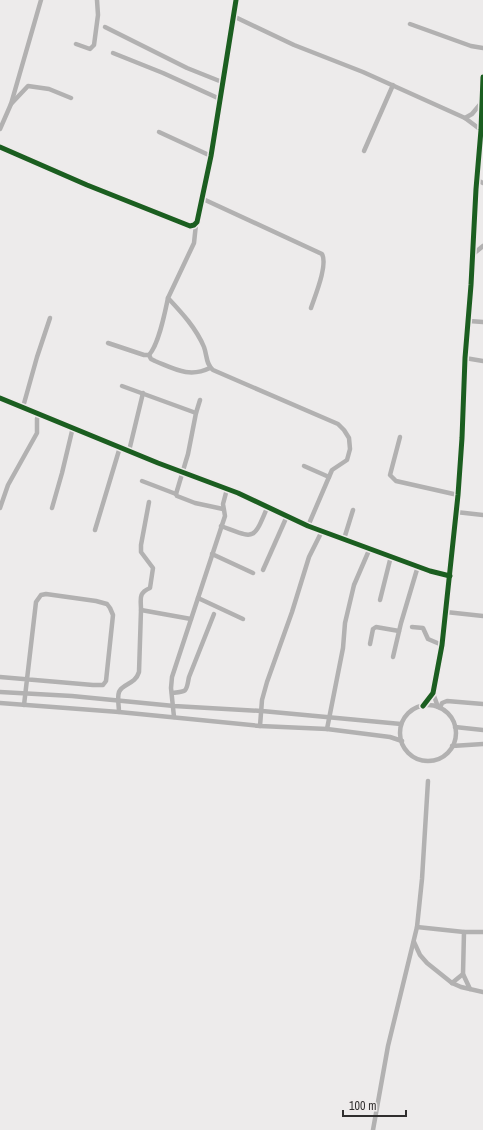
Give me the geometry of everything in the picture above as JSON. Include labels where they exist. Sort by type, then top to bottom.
[{"type":"street","points":[[0,129],[11,104],[41,0]]},
{"type":"street","points":[[76,44],[90,49],[94,45],[98,15],[97,0]]},
{"type":"street","points":[[149,355],[154,349],[168,298],[194,243],[196,224],[203,199],[211,156],[236,0]]},
{"type":"street","points":[[233,16],[294,45],[363,72],[465,118],[481,130]]},
{"type":"street","points":[[410,24],[471,46],[483,48]]},
{"type":"street","points":[[105,27],[187,68],[222,82]]},
{"type":"street","points":[[113,53],[175,78],[220,99]]},
{"type":"street","points":[[423,706],[433,692],[442,645],[458,495],[481,130],[483,76]]},
{"type":"street","points":[[364,151],[393,85]]},
{"type":"street","points":[[11,104],[28,86],[49,89],[71,98]]},
{"type":"street","points":[[465,118],[472,114],[482,102]]},
{"type":"street","points":[[159,132],[211,156]]},
{"type":"street","points":[[0,147],[87,185],[183,223],[192,226],[196,224]]},
{"type":"street","points":[[477,180],[483,183]]},
{"type":"street","points":[[203,199],[322,254],[323,268],[311,308]]},
{"type":"street","points":[[472,255],[483,246]]},
{"type":"street","points":[[168,298],[196,332],[204,348],[210,368],[341,426],[349,438],[350,449],[346,460],[332,470],[308,526]]},
{"type":"street","points":[[23,407],[50,318]]},
{"type":"street","points":[[469,321],[483,322]]},
{"type":"street","points":[[108,343],[144,355],[149,355]]},
{"type":"street","points":[[149,355],[151,359],[155,361],[191,373],[201,373],[210,368]]},
{"type":"street","points":[[466,358],[483,361]]},
{"type":"street","points":[[122,386],[196,413]]},
{"type":"street","points":[[129,450],[144,393]]},
{"type":"street","points":[[0,398],[227,489],[308,526],[450,576]]},
{"type":"street","points":[[176,494],[183,472],[200,400]]},
{"type":"street","points":[[0,508],[8,484],[37,433],[37,419],[39,413]]},
{"type":"street","points":[[52,508],[73,428]]},
{"type":"street","points":[[400,437],[390,475],[392,478],[396,481],[458,495]]},
{"type":"street","points":[[95,530],[120,446]]},
{"type":"street","points":[[304,466],[329,477]]},
{"type":"street","points":[[142,481],[176,494],[177,496],[223,509]]},
{"type":"street","points":[[174,717],[172,677],[225,516],[223,509],[224,496],[227,489]]},
{"type":"street","points":[[119,712],[118,696],[121,688],[132,683],[139,672],[141,594],[143,591],[149,589],[153,571],[151,565],[142,552],[141,545],[149,502]]},
{"type":"street","points":[[221,526],[243,535],[252,534],[258,529],[267,508]]},
{"type":"street","points":[[344,539],[353,510]]},
{"type":"street","points":[[456,512],[483,515]]},
{"type":"street","points":[[263,570],[287,516]]},
{"type":"street","points":[[260,726],[262,700],[267,682],[292,612],[309,557],[322,531]]},
{"type":"street","points":[[327,729],[343,648],[344,622],[360,568],[370,548]]},
{"type":"street","points":[[212,554],[253,573]]},
{"type":"street","points":[[380,600],[391,556]]},
{"type":"street","points":[[393,658],[399,630],[418,566]]},
{"type":"street","points":[[0,677],[27,680],[93,685],[105,683],[108,669],[113,615],[107,604],[96,601],[41,594],[36,602],[27,680],[26,693],[24,705]]},
{"type":"street","points":[[198,598],[243,619]]},
{"type":"street","points":[[141,610],[191,619]]},
{"type":"street","points":[[446,612],[483,616]]},
{"type":"street","points":[[172,693],[186,690],[188,687],[189,677],[214,614]]},
{"type":"street","points":[[412,626],[423,628],[428,639],[442,645]]},
{"type":"street","points":[[370,644],[373,629],[376,627],[399,630]]},
{"type":"street","points":[[0,692],[174,706],[262,711],[401,724]]},
{"type":"street","points":[[433,692],[439,708]]},
{"type":"street","points":[[439,708],[442,703],[447,701],[483,704]]},
{"type":"street","points":[[0,703],[119,712],[260,726],[327,729],[390,737],[402,741]]},
{"type":"street","points":[[423,706],[439,708],[450,716],[455,727],[456,734],[452,746],[445,755],[440,758],[428,761],[420,759],[412,755],[406,749],[400,734],[401,724],[410,712],[423,706]]},
{"type":"street","points":[[455,727],[483,730]]},
{"type":"street","points":[[452,746],[483,744]]},
{"type":"street","points":[[374,1130],[388,1046],[417,927],[422,879],[428,781]]},
{"type":"street","points":[[417,927],[464,932],[483,932]]},
{"type":"street","points":[[464,932],[463,974],[470,989]]},
{"type":"street","points":[[414,942],[420,955],[427,963],[454,985],[483,992]]},
{"type":"street","points":[[452,983],[463,974]]},
{"type":"cycle path","points":[[0,147],[87,185],[190,226],[194,225],[197,222],[211,156],[236,0]]},
{"type":"cycle path","points":[[423,706],[433,693],[442,645],[458,495],[483,77]]},
{"type":"cycle path","points":[[0,398],[158,463],[238,493],[308,526],[430,571],[450,576]]}]
